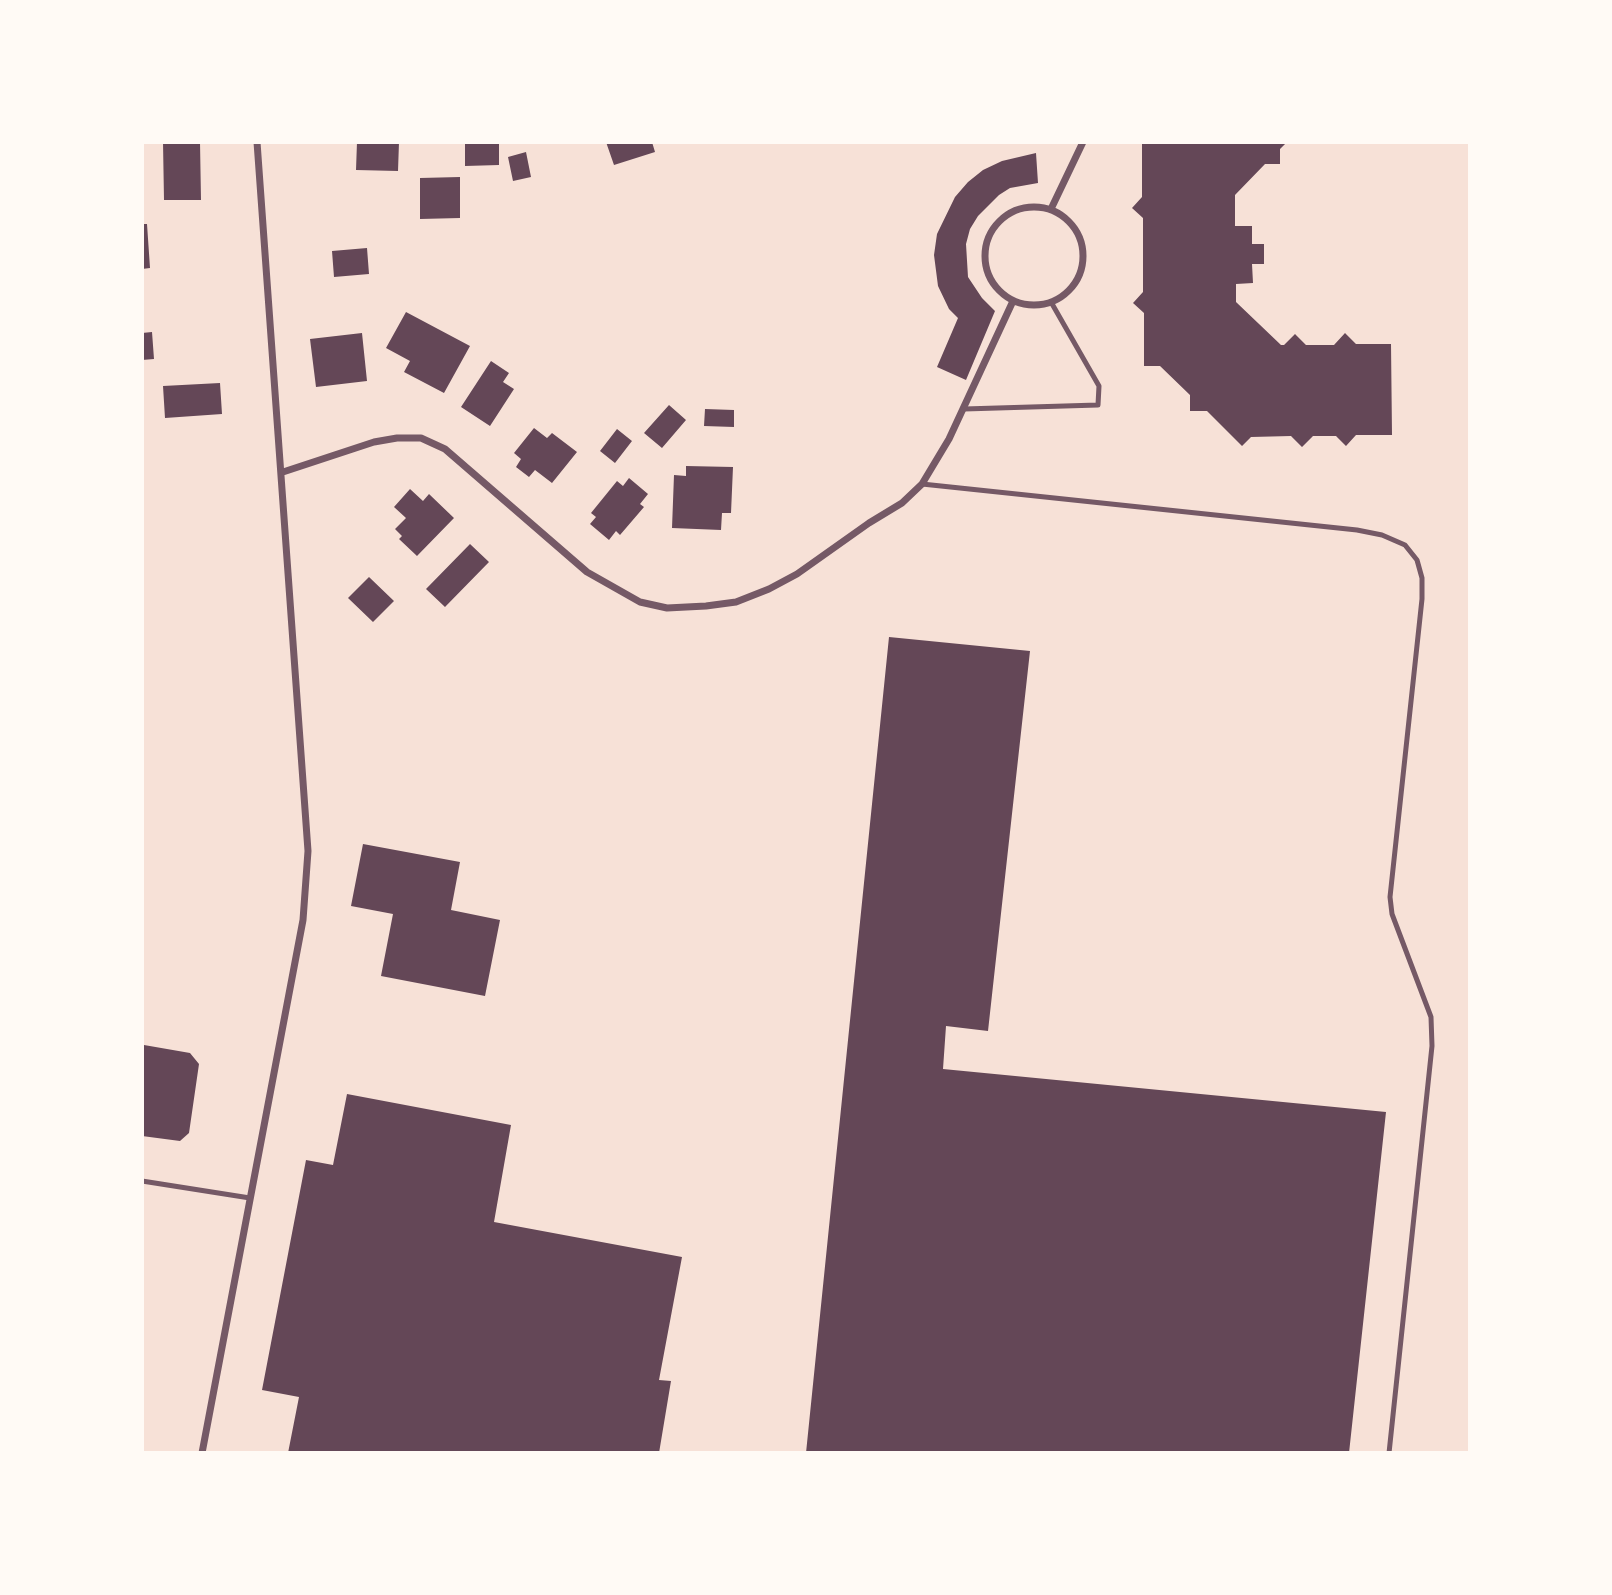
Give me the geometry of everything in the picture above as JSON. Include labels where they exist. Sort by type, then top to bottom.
[{"type":"street","points":[[202,1453],[306,891],[308,851],[283,472],[257,142]]},
{"type":"street","points":[[1051,209],[1083,142]]},
{"type":"street","points":[[1025,207],[1051,209],[1066,218],[1076,229],[1083,245],[1084,259],[1080,276],[1062,298],[1034,306],[1013,301],[999,291],[989,278],[985,250],[990,233],[1009,213],[1025,207]]},
{"type":"street","points":[[283,472],[374,442],[421,438],[445,449],[587,572],[640,601],[667,608],[736,602],[797,574],[902,503],[922,484],[964,409],[1013,301]]},
{"type":"lane","points":[[964,409],[1098,405],[1099,386],[1051,302]]},
{"type":"lane","points":[[922,484],[1357,530],[1382,535],[1405,545],[1417,560],[1422,578],[1422,598],[1391,897],[1392,914],[1431,1017],[1432,1046],[1389,1453]]},
{"type":"lane","points":[[142,1181],[250,1198]]},
{"type":"building","points":[[163,142],[200,142],[201,200],[164,200]]},
{"type":"building","points":[[357,142],[399,142],[398,171],[356,170]]},
{"type":"building","points":[[465,142],[499,142],[499,165],[465,166]]},
{"type":"building","points":[[606,142],[652,142],[655,152],[614,165]]},
{"type":"building","points":[[1287,142],[1280,149],[1280,164],[1265,164],[1235,195],[1235,226],[1252,226],[1252,244],[1264,244],[1264,264],[1252,264],[1253,283],[1236,284],[1236,302],[1281,345],[1295,334],[1306,345],[1334,345],[1345,333],[1356,344],[1391,344],[1392,435],[1356,435],[1346,446],[1336,436],[1313,436],[1302,447],[1291,436],[1251,437],[1242,446],[1207,411],[1190,411],[1190,395],[1160,366],[1144,366],[1144,313],[1133,303],[1143,292],[1143,218],[1132,208],[1142,197],[1142,144]]},
{"type":"building","points":[[526,152],[531,177],[513,181],[508,157]]},
{"type":"building","points":[[1036,153],[1038,183],[1010,188],[999,195],[978,216],[970,229],[966,244],[968,277],[995,311],[966,380],[937,367],[958,318],[949,309],[938,286],[934,255],[937,234],[955,197],[968,182],[983,170],[1002,161]]},
{"type":"building","points":[[460,177],[460,218],[420,219],[420,178]]},
{"type":"building","points":[[142,224],[147,224],[150,268],[142,269]]},
{"type":"building","points":[[367,248],[369,274],[334,277],[332,251]]},
{"type":"building","points":[[406,312],[470,346],[444,393],[404,372],[410,361],[386,348]]},
{"type":"building","points":[[152,332],[154,359],[142,360],[142,333]]},
{"type":"building","points":[[362,333],[367,381],[316,387],[310,339]]},
{"type":"building","points":[[491,361],[509,373],[503,382],[514,389],[490,426],[461,407]]},
{"type":"building","points":[[220,383],[222,414],[165,418],[163,386]]},
{"type":"building","points":[[669,405],[686,420],[662,448],[644,433]]},
{"type":"building","points":[[705,409],[734,410],[734,427],[704,426]]},
{"type":"building","points":[[534,428],[547,438],[552,433],[577,452],[552,483],[535,470],[529,477],[516,467],[521,459],[514,453]]},
{"type":"building","points":[[617,429],[632,441],[615,463],[600,451]]},
{"type":"building","points":[[686,466],[733,467],[731,513],[722,513],[721,530],[672,528],[674,475],[686,476]]},
{"type":"building","points":[[629,478],[648,494],[640,504],[644,507],[620,535],[616,531],[609,540],[590,524],[596,517],[591,513],[617,481],[623,486]]},
{"type":"building","points":[[410,489],[423,501],[429,494],[454,518],[417,556],[399,539],[402,536],[395,529],[406,518],[394,507]]},
{"type":"building","points":[[470,544],[489,562],[445,607],[426,589]]},
{"type":"building","points":[[369,577],[394,601],[373,622],[348,598]]},
{"type":"building","points":[[889,637],[1030,651],[988,1031],[946,1026],[943,1069],[1386,1112],[1349,1453],[806,1453]]},
{"type":"building","points":[[363,844],[460,862],[451,910],[500,920],[485,996],[381,976],[393,914],[351,906]]},
{"type":"building","points":[[142,1042],[144,1045],[190,1053],[199,1064],[189,1133],[180,1141],[142,1136]]},
{"type":"building","points":[[347,1094],[511,1125],[494,1222],[682,1257],[659,1380],[671,1381],[659,1453],[288,1453],[299,1397],[262,1390],[306,1160],[333,1165]]}]
